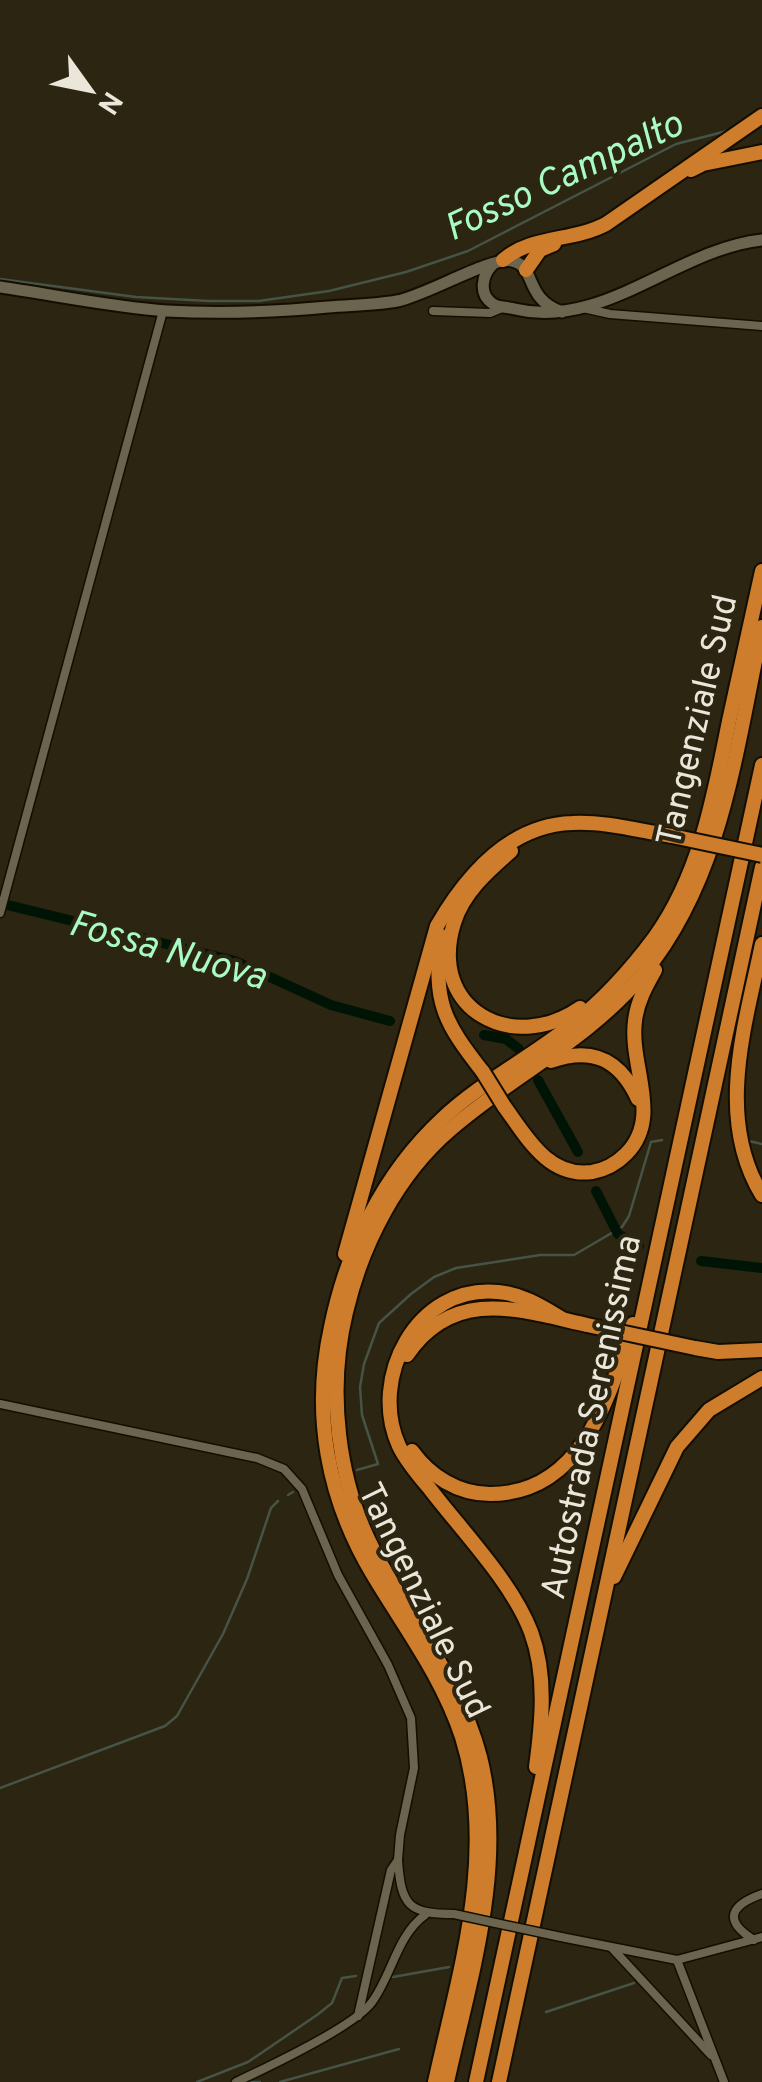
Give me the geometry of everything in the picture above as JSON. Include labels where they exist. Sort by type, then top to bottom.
[{"type":"highway","points":[[673,179],[694,160],[762,116]]},
{"type":"highway","points":[[499,262],[526,244],[586,234],[702,164],[762,152]]},
{"type":"highway","points":[[528,278],[540,250],[563,240]]},
{"type":"highway","name":"Tangenziale Sud","points":[[435,2082],[474,1891],[477,1819],[472,1777],[462,1738],[435,1673],[372,1573],[340,1505],[321,1420],[331,1325],[366,1222],[398,1168],[442,1119],[589,1012],[642,955],[672,910],[706,826],[762,571]]},
{"type":"highway","name":"Tangenziale Sud","points":[[448,2082],[486,1896],[490,1831],[487,1797],[481,1760],[463,1705],[375,1553],[352,1500],[338,1409],[338,1362],[346,1313],[372,1236],[404,1182],[450,1130],[572,1041],[624,995],[681,921],[702,879],[718,826],[762,627]]},
{"type":"highway","name":"Autostrada Serenissima","points":[[476,2082],[762,765]]},
{"type":"highway","points":[[331,1325],[340,1275],[437,926],[462,888],[500,849],[539,828],[572,822],[672,836],[762,856]]},
{"type":"highway","points":[[539,828],[483,876],[454,921],[450,962],[460,995],[474,1012],[497,1022],[537,1028],[578,1010],[642,955]]},
{"type":"highway","name":"Autostrada Serenissima","points":[[498,2082],[762,866]]},
{"type":"highway","points":[[462,888],[442,934],[436,978],[451,1031],[545,1158],[572,1172],[600,1170],[622,1158],[637,1140],[644,1119],[635,1019],[646,986],[681,921]]},
{"type":"highway","points":[[762,944],[739,1055],[736,1097],[739,1137],[762,1195]]},
{"type":"highway","points":[[534,1068],[578,1054],[607,1061],[634,1089],[644,1119]]},
{"type":"highway","points":[[656,1257],[604,1404],[573,1458],[530,1488],[505,1494],[466,1491],[428,1470],[406,1442],[397,1411],[398,1376],[416,1342],[435,1324],[463,1311],[485,1306],[561,1318],[587,1324],[695,1348],[718,1352],[762,1350]]},
{"type":"highway","points":[[530,1836],[542,1694],[541,1668],[530,1629],[506,1588],[400,1448],[389,1416],[389,1384],[411,1332],[428,1314],[458,1297],[502,1292],[528,1299],[561,1318]]},
{"type":"highway","points":[[605,1595],[677,1447],[709,1410],[762,1378]]},
{"type":"street","points":[[499,262],[484,275],[483,288],[490,301],[530,314],[562,312],[609,300],[724,247],[762,240]]},
{"type":"street","points":[[0,287],[163,310],[244,314],[414,297],[499,262],[516,262],[547,306],[562,312]]},
{"type":"street","points":[[433,311],[490,314],[524,300],[528,278]]},
{"type":"street","points":[[444,286],[470,283],[483,288]]},
{"type":"street","points":[[581,308],[610,314],[762,326]]},
{"type":"street","points":[[0,914],[163,310]]},
{"type":"street","points":[[0,1404],[257,1458],[284,1469],[302,1489],[338,1574],[388,1664],[411,1718],[414,1768],[398,1860],[408,1904],[424,1914],[454,1914],[677,1960],[758,1938]]},
{"type":"street","points":[[358,2016],[391,1870],[398,1860]]},
{"type":"street","points":[[758,1938],[742,1932],[733,1916],[737,1906],[762,1894]]},
{"type":"street","points":[[236,2082],[358,2016],[380,1990],[409,1930],[424,1914]]},
{"type":"street","points":[[610,1946],[711,2055]]},
{"type":"street","points":[[644,1984],[643,1970],[650,1956]]},
{"type":"street","points":[[677,1960],[724,2082]]},
{"type":"waterway","name":"Fosso Campalto","points":[[0,279],[136,297],[209,301],[259,301],[329,291],[406,272],[468,251],[676,144],[731,130]]},
{"type":"waterway","name":"Fossa Nuova","points":[[0,903],[235,961],[331,1005],[390,1021]]},
{"type":"waterway","name":"Fossa Nuova","points":[[484,1035],[506,1039],[519,1049]]},
{"type":"waterway","name":"Fossa Nuova","points":[[538,1080],[578,1152]]},
{"type":"waterway","points":[[357,1470],[378,1464],[362,1415],[360,1387],[379,1323],[434,1277],[456,1268],[540,1255],[574,1255],[622,1227],[629,1216],[651,1142],[662,1140]]},
{"type":"waterway","points":[[749,1141],[762,1144]]},
{"type":"waterway","name":"Fossa Nuova","points":[[596,1191],[618,1234],[639,1246]]},
{"type":"waterway","name":"Fossa Nuova","points":[[701,1261],[762,1268]]},
{"type":"waterway","points":[[288,1495],[293,1492]]},
{"type":"waterway","points":[[0,1788],[165,1726],[177,1716],[223,1634],[271,1508],[278,1501]]},
{"type":"waterway","points":[[393,1977],[449,1967]]},
{"type":"waterway","points":[[197,2082],[248,2062],[332,2003],[342,1978],[356,1976]]},
{"type":"waterway","points":[[546,2012],[634,1983]]},
{"type":"waterway","points":[[280,2082],[399,2049]]},
{"type":"waterway","points":[[249,2082],[260,2082]]}]
